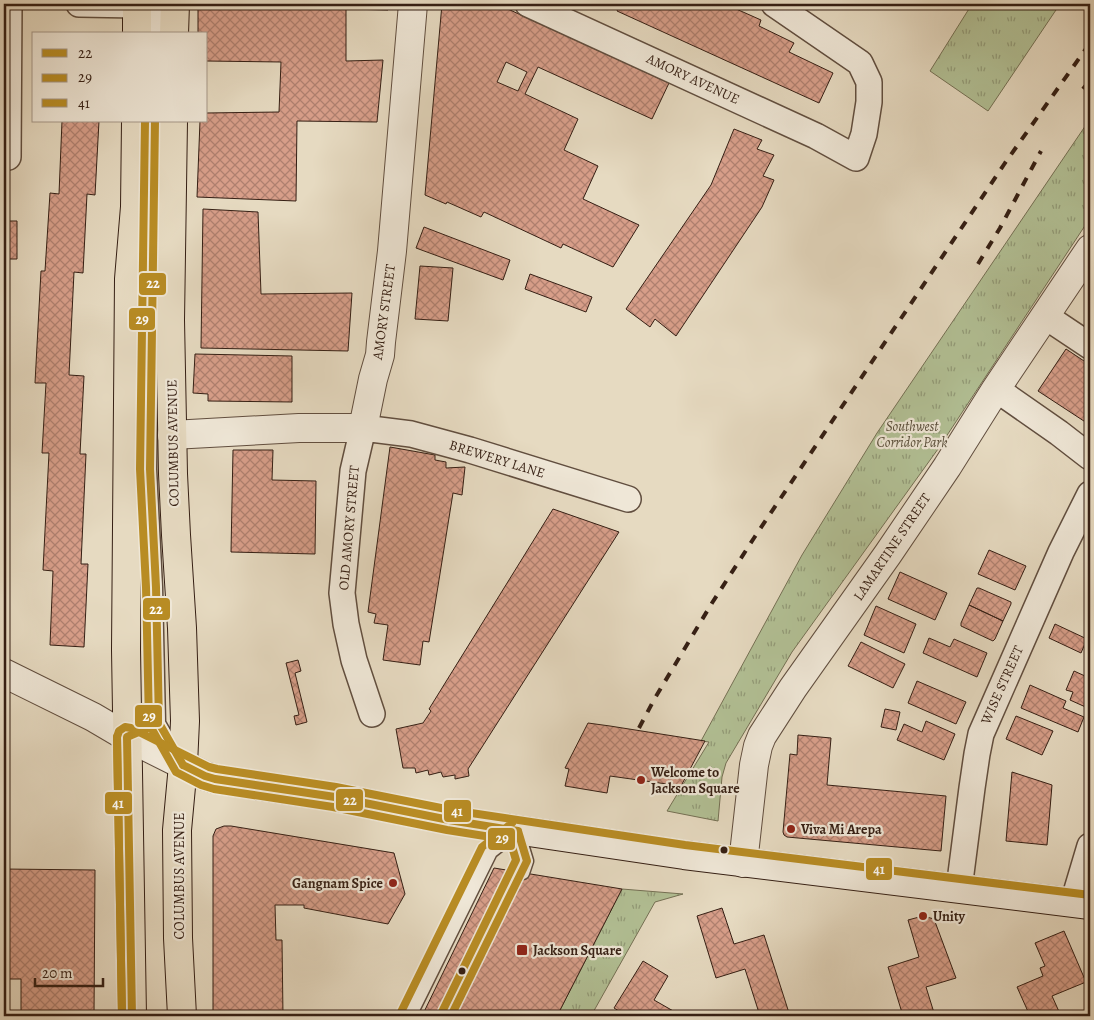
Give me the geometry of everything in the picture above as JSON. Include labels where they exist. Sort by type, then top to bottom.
[{"type":"main road","points":[[137,32],[143,4]]},
{"type":"main road","points":[[174,32],[175,4]]},
{"type":"main road","points":[[132,1016],[126,612],[129,279],[135,206],[136,122]]},
{"type":"main road","name":"COLUMBUS AVENUE","points":[[173,122],[170,320],[172,435],[174,505],[185,690],[183,765],[177,830],[178,938],[182,1016]]},
{"type":"street","points":[[8,157],[9,4]]},
{"type":"street","points":[[79,4],[143,4]]},
{"type":"street","name":"AMORY STREET","points":[[363,428],[380,355],[392,251],[413,4]]},
{"type":"street","name":"AMORY AVENUE","points":[[528,4],[816,136],[856,158],[864,134],[869,102],[868,82],[860,63],[774,4]]},
{"type":"street","name":"LAMARTINE STREET","points":[[742,863],[754,765],[762,736],[793,688],[888,554],[1090,249]]},
{"type":"street","points":[[1045,316],[1090,346]]},
{"type":"street","points":[[996,389],[1090,457]]},
{"type":"street","points":[[172,435],[299,428],[363,428]]},
{"type":"street","name":"BREWERY LANE","points":[[363,428],[411,434],[470,450],[628,499]]},
{"type":"street","name":"OLD AMORY STREET","points":[[363,428],[353,471],[342,593],[346,624],[354,660],[372,714]]},
{"type":"street","name":"WISE STREET","points":[[959,889],[981,734],[1057,561],[1090,494]]},
{"type":"street","points":[[4,673],[205,776],[335,797],[449,820],[518,831],[742,863],[1082,904],[1090,846]]},
{"type":"lane","points":[[143,4],[155,32]]},
{"type":"lane","name":"COLUMBUS AVENUE","points":[[155,122],[150,469],[156,568],[160,723],[183,765]]},
{"type":"lane","points":[[127,736],[160,723]]},
{"type":"lane","points":[[410,1016],[491,852],[518,831],[528,861],[522,873]]},
{"type":"green space","points":[[972,4],[1060,4],[988,111],[930,71]]},
{"type":"green space","name":"Southwest Corridor Park","points":[[1090,119],[1090,218],[938,449],[792,652],[726,763],[722,777],[718,821],[667,811],[709,742],[701,741],[802,555],[877,433]]},
{"type":"green space","points":[[622,889],[683,894],[655,902],[591,1016],[557,1016]]},
{"type":"building","points":[[198,4],[388,4],[388,10],[346,9],[346,61],[383,60],[377,122],[297,121],[296,201],[197,197],[200,122],[208,122],[208,113],[279,112],[281,62],[208,61],[208,32],[198,32]]},
{"type":"building","points":[[442,4],[497,4],[669,83],[652,119],[538,67],[525,94],[578,119],[564,150],[598,166],[583,199],[639,225],[613,267],[563,244],[561,248],[484,212],[481,217],[447,202],[446,204],[425,195]],"holes":[[[506,62],[527,72],[518,91],[497,82]]]},
{"type":"building","points":[[620,4],[725,4],[761,20],[759,26],[794,43],[789,52],[833,73],[819,103],[617,11]]},
{"type":"building","points":[[62,122],[99,122],[95,195],[87,194],[83,273],[74,272],[69,375],[84,376],[80,454],[86,454],[81,564],[88,564],[84,647],[50,645],[53,571],[43,570],[49,453],[42,453],[46,383],[35,383],[41,271],[45,271],[50,193],[59,194]]},
{"type":"building","points":[[734,129],[762,140],[757,149],[774,155],[763,176],[774,180],[762,207],[676,336],[655,319],[650,327],[626,309],[711,185]]},
{"type":"building","points":[[203,209],[258,212],[261,294],[352,293],[348,351],[201,348]]},
{"type":"building","points":[[4,221],[17,221],[17,259],[4,259]]},
{"type":"building","points":[[424,227],[510,260],[503,280],[416,248]]},
{"type":"building","points":[[420,266],[453,268],[448,321],[415,319]]},
{"type":"building","points":[[530,274],[592,297],[586,312],[525,289]]},
{"type":"building","points":[[4,340],[7,340],[6,377],[4,377]]},
{"type":"building","points":[[1066,349],[1090,365],[1090,425],[1038,391]]},
{"type":"building","points":[[195,354],[292,356],[292,402],[208,401],[208,394],[193,393]]},
{"type":"building","points":[[390,447],[435,455],[435,460],[446,462],[446,468],[465,467],[462,495],[453,493],[429,642],[423,641],[420,665],[383,660],[388,625],[374,623],[376,614],[368,612]]},
{"type":"building","points":[[233,450],[273,450],[272,480],[316,481],[315,554],[231,552]]},
{"type":"building","points":[[553,509],[619,532],[468,769],[469,776],[455,779],[455,775],[443,777],[441,772],[429,775],[428,770],[416,773],[415,768],[403,768],[396,729],[423,723],[431,711],[429,709]]},
{"type":"building","points":[[989,550],[1026,566],[1015,590],[978,574]]},
{"type":"building","points":[[900,572],[947,593],[935,620],[888,599]]},
{"type":"building","points":[[977,588],[1011,602],[1003,621],[969,605]]},
{"type":"building","points":[[969,605],[1003,621],[993,641],[961,626]]},
{"type":"building","points":[[876,606],[916,624],[904,653],[864,635]]},
{"type":"building","points":[[1055,624],[1087,639],[1081,653],[1049,638]]},
{"type":"building","points":[[929,638],[950,647],[954,639],[987,653],[977,677],[923,653]]},
{"type":"building","points":[[861,642],[905,664],[893,688],[848,666]]},
{"type":"building","points":[[298,660],[301,671],[295,673],[307,722],[296,725],[294,716],[299,715],[286,663]]},
{"type":"building","points":[[1090,664],[1090,709],[1070,700],[1073,692],[1066,690],[1074,671],[1085,676]]},
{"type":"building","points":[[917,681],[966,702],[956,724],[908,703]]},
{"type":"building","points":[[1030,685],[1066,701],[1063,708],[1084,717],[1078,732],[1021,708]]},
{"type":"building","points":[[885,709],[900,712],[896,730],[881,727]]},
{"type":"building","points":[[1016,716],[1053,731],[1042,755],[1006,739]]},
{"type":"building","points":[[926,721],[955,734],[944,760],[897,740],[904,724],[922,732]]},
{"type":"building","points":[[588,723],[705,741],[681,786],[610,776],[607,793],[565,786],[569,769],[565,768]]},
{"type":"building","points":[[798,735],[831,738],[827,785],[946,796],[941,851],[787,837],[784,835],[790,754],[797,755]]},
{"type":"building","points":[[1012,772],[1052,785],[1047,845],[1006,841]]},
{"type":"building","points":[[224,826],[394,853],[405,894],[388,924],[304,908],[304,905],[275,905],[276,940],[282,940],[283,1016],[213,1016],[213,836],[216,829]]},
{"type":"building","name":"Jackson Square","points":[[494,868],[622,889],[557,1016],[509,1016],[485,1012],[482,1016],[422,1016]]},
{"type":"building","points":[[4,869],[95,870],[94,1016],[21,1016],[21,979],[4,979]]},
{"type":"building","points":[[722,908],[734,944],[764,935],[790,1016],[760,1016],[745,969],[716,978],[697,916]]},
{"type":"building","points":[[923,916],[934,919],[956,978],[926,987],[935,1016],[903,1016],[888,967],[919,957],[908,920]]},
{"type":"building","points":[[1064,931],[1086,982],[1052,996],[1061,1016],[1030,1016],[1017,987],[1043,976],[1040,968],[1045,966],[1035,943]]},
{"type":"building","points":[[643,961],[668,976],[654,1000],[682,1016],[627,1016],[614,1008]]},
{"type":"railway","points":[[639,728],[712,603],[754,538],[1005,163],[1090,43]]},
{"type":"railway","points":[[1083,89],[1090,80]]},
{"type":"railway","points":[[978,264],[1000,228],[1041,151]]},
{"type":"transit line","name":"29","points":[[145,122],[140,469],[146,587],[149,724],[176,772],[201,785],[214,789],[333,807],[447,830],[510,840],[516,860],[442,1012]]},
{"type":"transit line","name":"22","points":[[155,122],[150,469],[156,587],[159,723],[183,765]]},
{"type":"transit line","name":"22","points":[[132,1016],[127,737],[159,723]]},
{"type":"transit line","name":"41","points":[[122,1016],[117,737],[119,731],[125,727],[131,728],[209,767],[336,787],[451,810],[685,845],[1090,895]]},
{"type":"transit line","name":"29","points":[[117,737],[122,1016]]},
{"type":"transit line","name":"22","points":[[183,765],[215,779],[335,797],[449,820],[518,831]]},
{"type":"transit line","name":"41","points":[[401,1012],[482,847],[512,823]]},
{"type":"transit line","name":"22","points":[[451,1016],[527,861],[518,831]]},
{"type":"place","name":"Welcome to Jackson Square","points":[[641,780]]},
{"type":"place","name":"Viva Mi Arepa","points":[[791,829]]},
{"type":"place","name":"Gangnam Spice","points":[[393,883]]},
{"type":"place","name":"Unity","points":[[923,916]]},
{"type":"place","name":"Jackson Square","points":[[522,950]]}]
